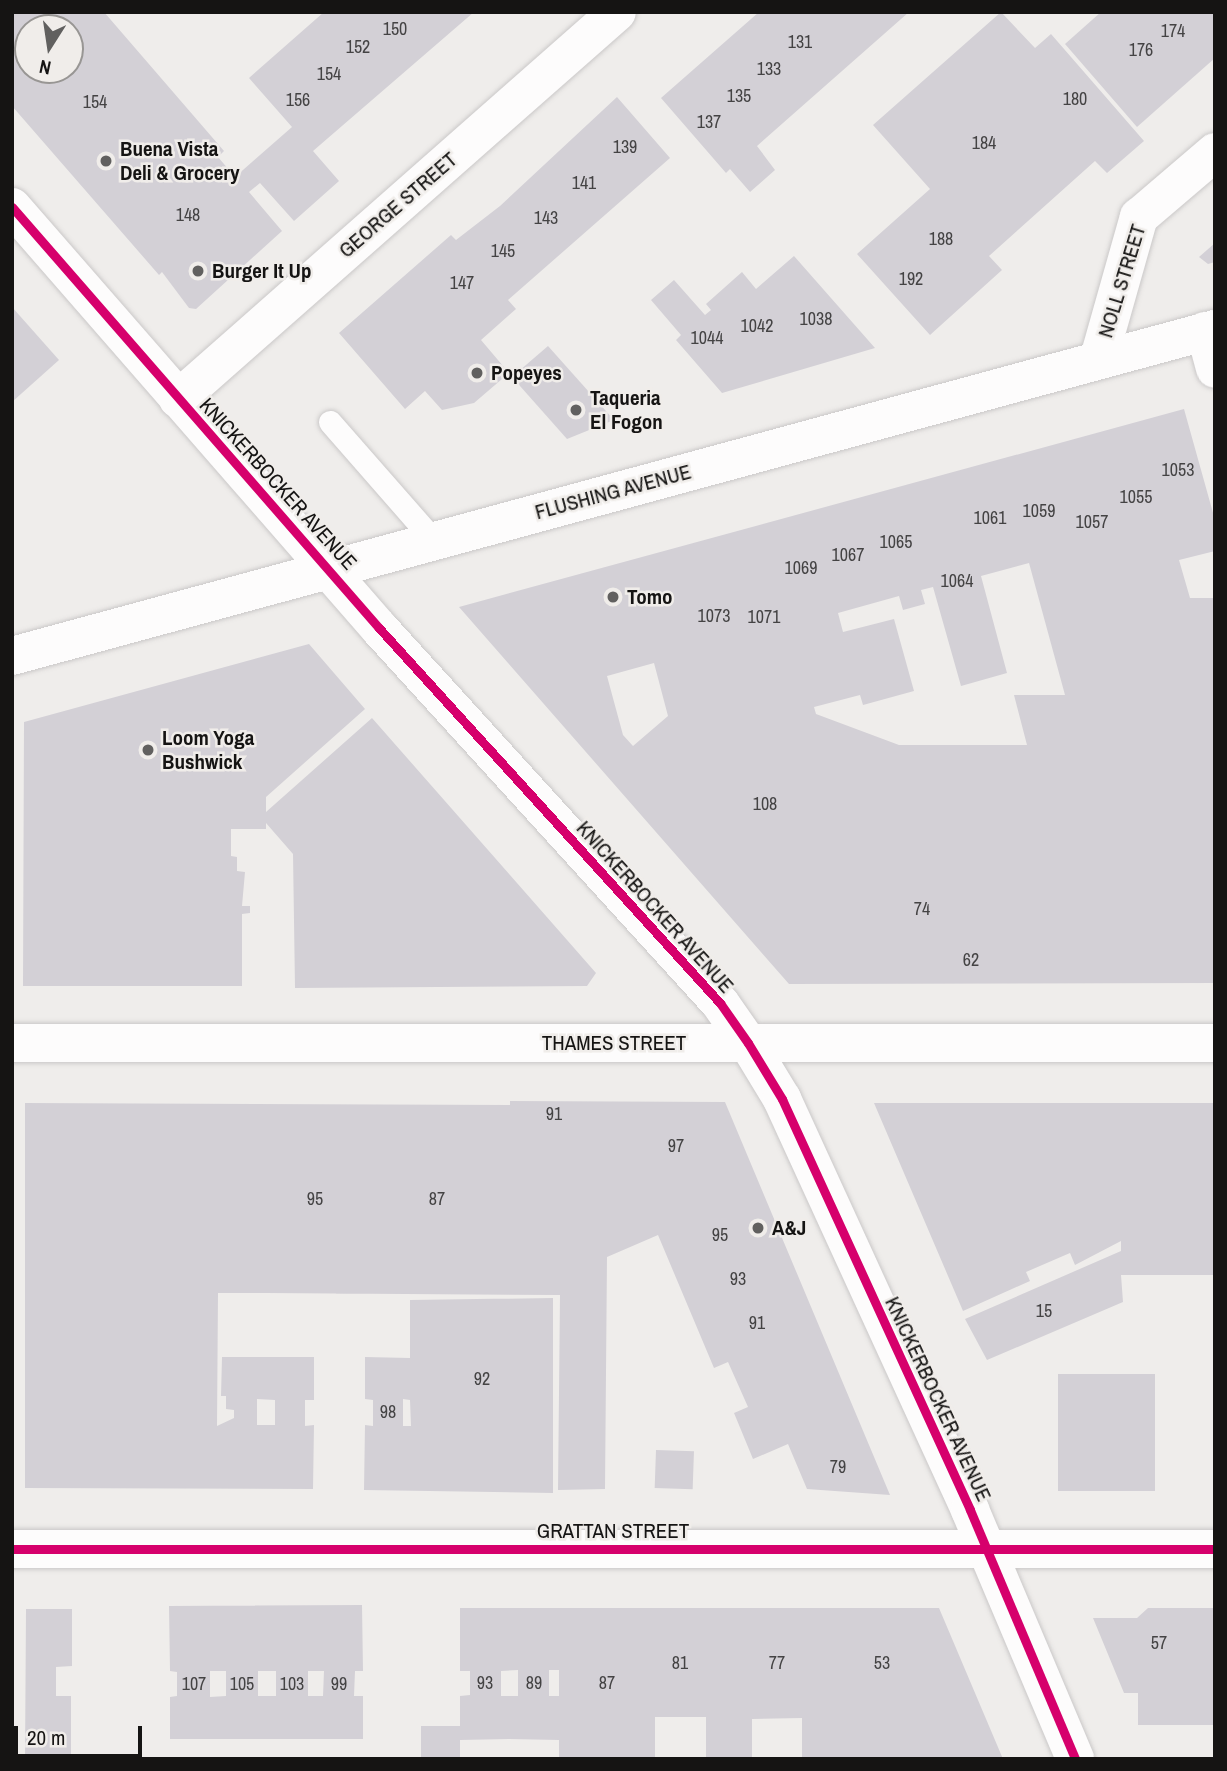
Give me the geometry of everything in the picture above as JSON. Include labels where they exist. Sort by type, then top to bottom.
[{"type":"street","name":"GEORGE STREET","points":[[178,398],[617,12]]},
{"type":"street","name":"NOLL STREET","points":[[1099,358],[1139,217],[1215,152]]},
{"type":"street","name":"KNICKERBOCKER AVENUE","points":[[12,207],[330,569],[720,1003],[748,1043],[782,1099],[986,1549],[1075,1759]]},
{"type":"street","name":"FLUSHING AVENUE","points":[[12,656],[1099,358],[1210,330]]},
{"type":"street","points":[[1210,330],[1215,369]]},
{"type":"street","name":"THAMES STREET","points":[[12,1043],[1215,1043]]},
{"type":"street","name":"GRATTAN STREET","points":[[12,1549],[1215,1549]]},
{"type":"lane","points":[[330,422],[434,541]]},
{"type":"building","points":[[104,12],[224,151],[218,157],[235,177],[292,127],[249,78],[324,12],[474,12],[313,151],[339,181],[294,221],[260,183],[249,192],[282,231],[196,309],[189,308],[162,272],[159,275],[12,106],[12,13]]},
{"type":"building","points":[[759,12],[909,12],[757,146],[775,170],[750,192],[730,169],[726,173],[661,98]]},
{"type":"building","points":[[1001,12],[1035,48],[1051,34],[1144,141],[1107,173],[1095,161],[989,256],[1002,270],[930,335],[857,254],[930,189],[873,125]]},
{"type":"building","points":[[1101,12],[1215,12],[1215,58],[1137,127],[1065,44]]},
{"type":"building","points":[[617,97],[670,158],[508,300],[516,309],[481,340],[509,373],[474,403],[442,410],[425,391],[405,409],[339,333],[451,235],[456,240],[500,206]]},
{"type":"building","points":[[1215,243],[1215,262],[1208,264],[1199,257]]},
{"type":"building","points":[[794,256],[875,348],[722,393],[676,340],[681,335],[651,300],[674,280],[705,315],[711,310],[706,304],[742,272],[756,289]]},
{"type":"building","points":[[12,307],[59,360],[12,402]]},
{"type":"building","points":[[548,346],[614,420],[567,439],[512,377]]},
{"type":"building","points":[[1184,409],[1215,520],[1215,551],[1179,560],[1190,598],[1215,598],[1215,983],[789,984],[459,607]],"holes":[[[1029,563],[1065,695],[1014,695],[1027,745],[899,745],[816,714],[814,707],[860,695],[863,705],[914,691],[894,619],[843,632],[838,613],[899,596],[903,610],[925,604],[921,590],[933,587],[961,686],[1007,673],[981,576]],[[654,663],[668,716],[633,746],[623,735],[607,676]]]},
{"type":"building","points":[[309,644],[365,709],[266,797],[266,812],[372,718],[596,973],[587,986],[295,988],[293,854],[266,823],[266,829],[231,829],[231,856],[237,857],[237,871],[245,872],[242,906],[250,906],[250,913],[242,914],[242,986],[23,986],[24,722]]},
{"type":"building","points":[[510,1101],[725,1102],[890,1495],[807,1489],[788,1444],[753,1459],[734,1413],[748,1407],[728,1362],[714,1368],[658,1235],[607,1257],[605,1489],[558,1490],[560,1295],[266,1293],[218,1293],[217,1426],[234,1418],[234,1410],[226,1409],[226,1396],[221,1396],[222,1357],[314,1357],[314,1400],[305,1400],[305,1426],[314,1425],[313,1489],[25,1488],[25,1103],[510,1105]],"holes":[[[257,1399],[275,1400],[275,1425],[257,1425]]]},
{"type":"building","points":[[874,1103],[1215,1103],[1215,1275],[1121,1275],[1123,1302],[987,1360],[965,1319],[1121,1251],[1121,1241],[1075,1265],[1070,1253],[1026,1272],[1030,1281],[963,1311]]},
{"type":"building","points":[[553,1298],[553,1493],[364,1490],[365,1425],[373,1426],[373,1400],[365,1399],[365,1357],[410,1358],[410,1300]],"holes":[[[403,1399],[410,1400],[411,1426],[403,1426]]]},
{"type":"building","points":[[1058,1374],[1155,1374],[1155,1491],[1058,1491]]},
{"type":"building","points":[[656,1450],[694,1451],[693,1489],[655,1488]]},
{"type":"building","points":[[362,1605],[363,1671],[355,1671],[354,1696],[363,1696],[363,1739],[170,1739],[170,1697],[177,1696],[177,1672],[170,1671],[169,1606]],"holes":[[[210,1671],[226,1671],[226,1696],[210,1697]],[[258,1671],[276,1671],[276,1696],[258,1696]],[[308,1671],[324,1671],[323,1696],[308,1696]]]},
{"type":"building","points":[[460,1608],[939,1608],[1003,1759],[802,1759],[802,1718],[752,1719],[752,1759],[706,1759],[706,1717],[655,1717],[655,1759],[559,1759],[559,1740],[509,1739],[460,1740],[460,1759],[421,1759],[421,1726],[460,1726],[460,1696],[470,1695],[470,1671],[460,1671]],"holes":[[[518,1670],[518,1696],[501,1696],[501,1671]],[[549,1670],[559,1670],[559,1696],[549,1696]]]},
{"type":"building","points":[[1148,1608],[1215,1608],[1215,1725],[1138,1725],[1138,1693],[1124,1693],[1093,1618],[1137,1618]]},
{"type":"building","points":[[26,1609],[72,1609],[72,1666],[56,1667],[56,1696],[71,1696],[71,1759],[25,1759]]},
{"type":"cycle path","points":[[12,207],[379,628],[720,1003],[748,1043],[782,1099],[970,1510],[1075,1759]]},
{"type":"cycle path","points":[[12,1549],[1215,1549]]},
{"type":"place","name":"Buena Vista Deli & Grocery","points":[[106,161]]},
{"type":"place","name":"Burger It Up","points":[[198,271]]},
{"type":"place","name":"Popeyes","points":[[477,373]]},
{"type":"place","name":"Taqueria El Fogon","points":[[576,410]]},
{"type":"place","name":"Tomo","points":[[613,597]]},
{"type":"place","name":"Loom Yoga Bushwick","points":[[148,750]]},
{"type":"place","name":"A&J","points":[[758,1228]]}]
